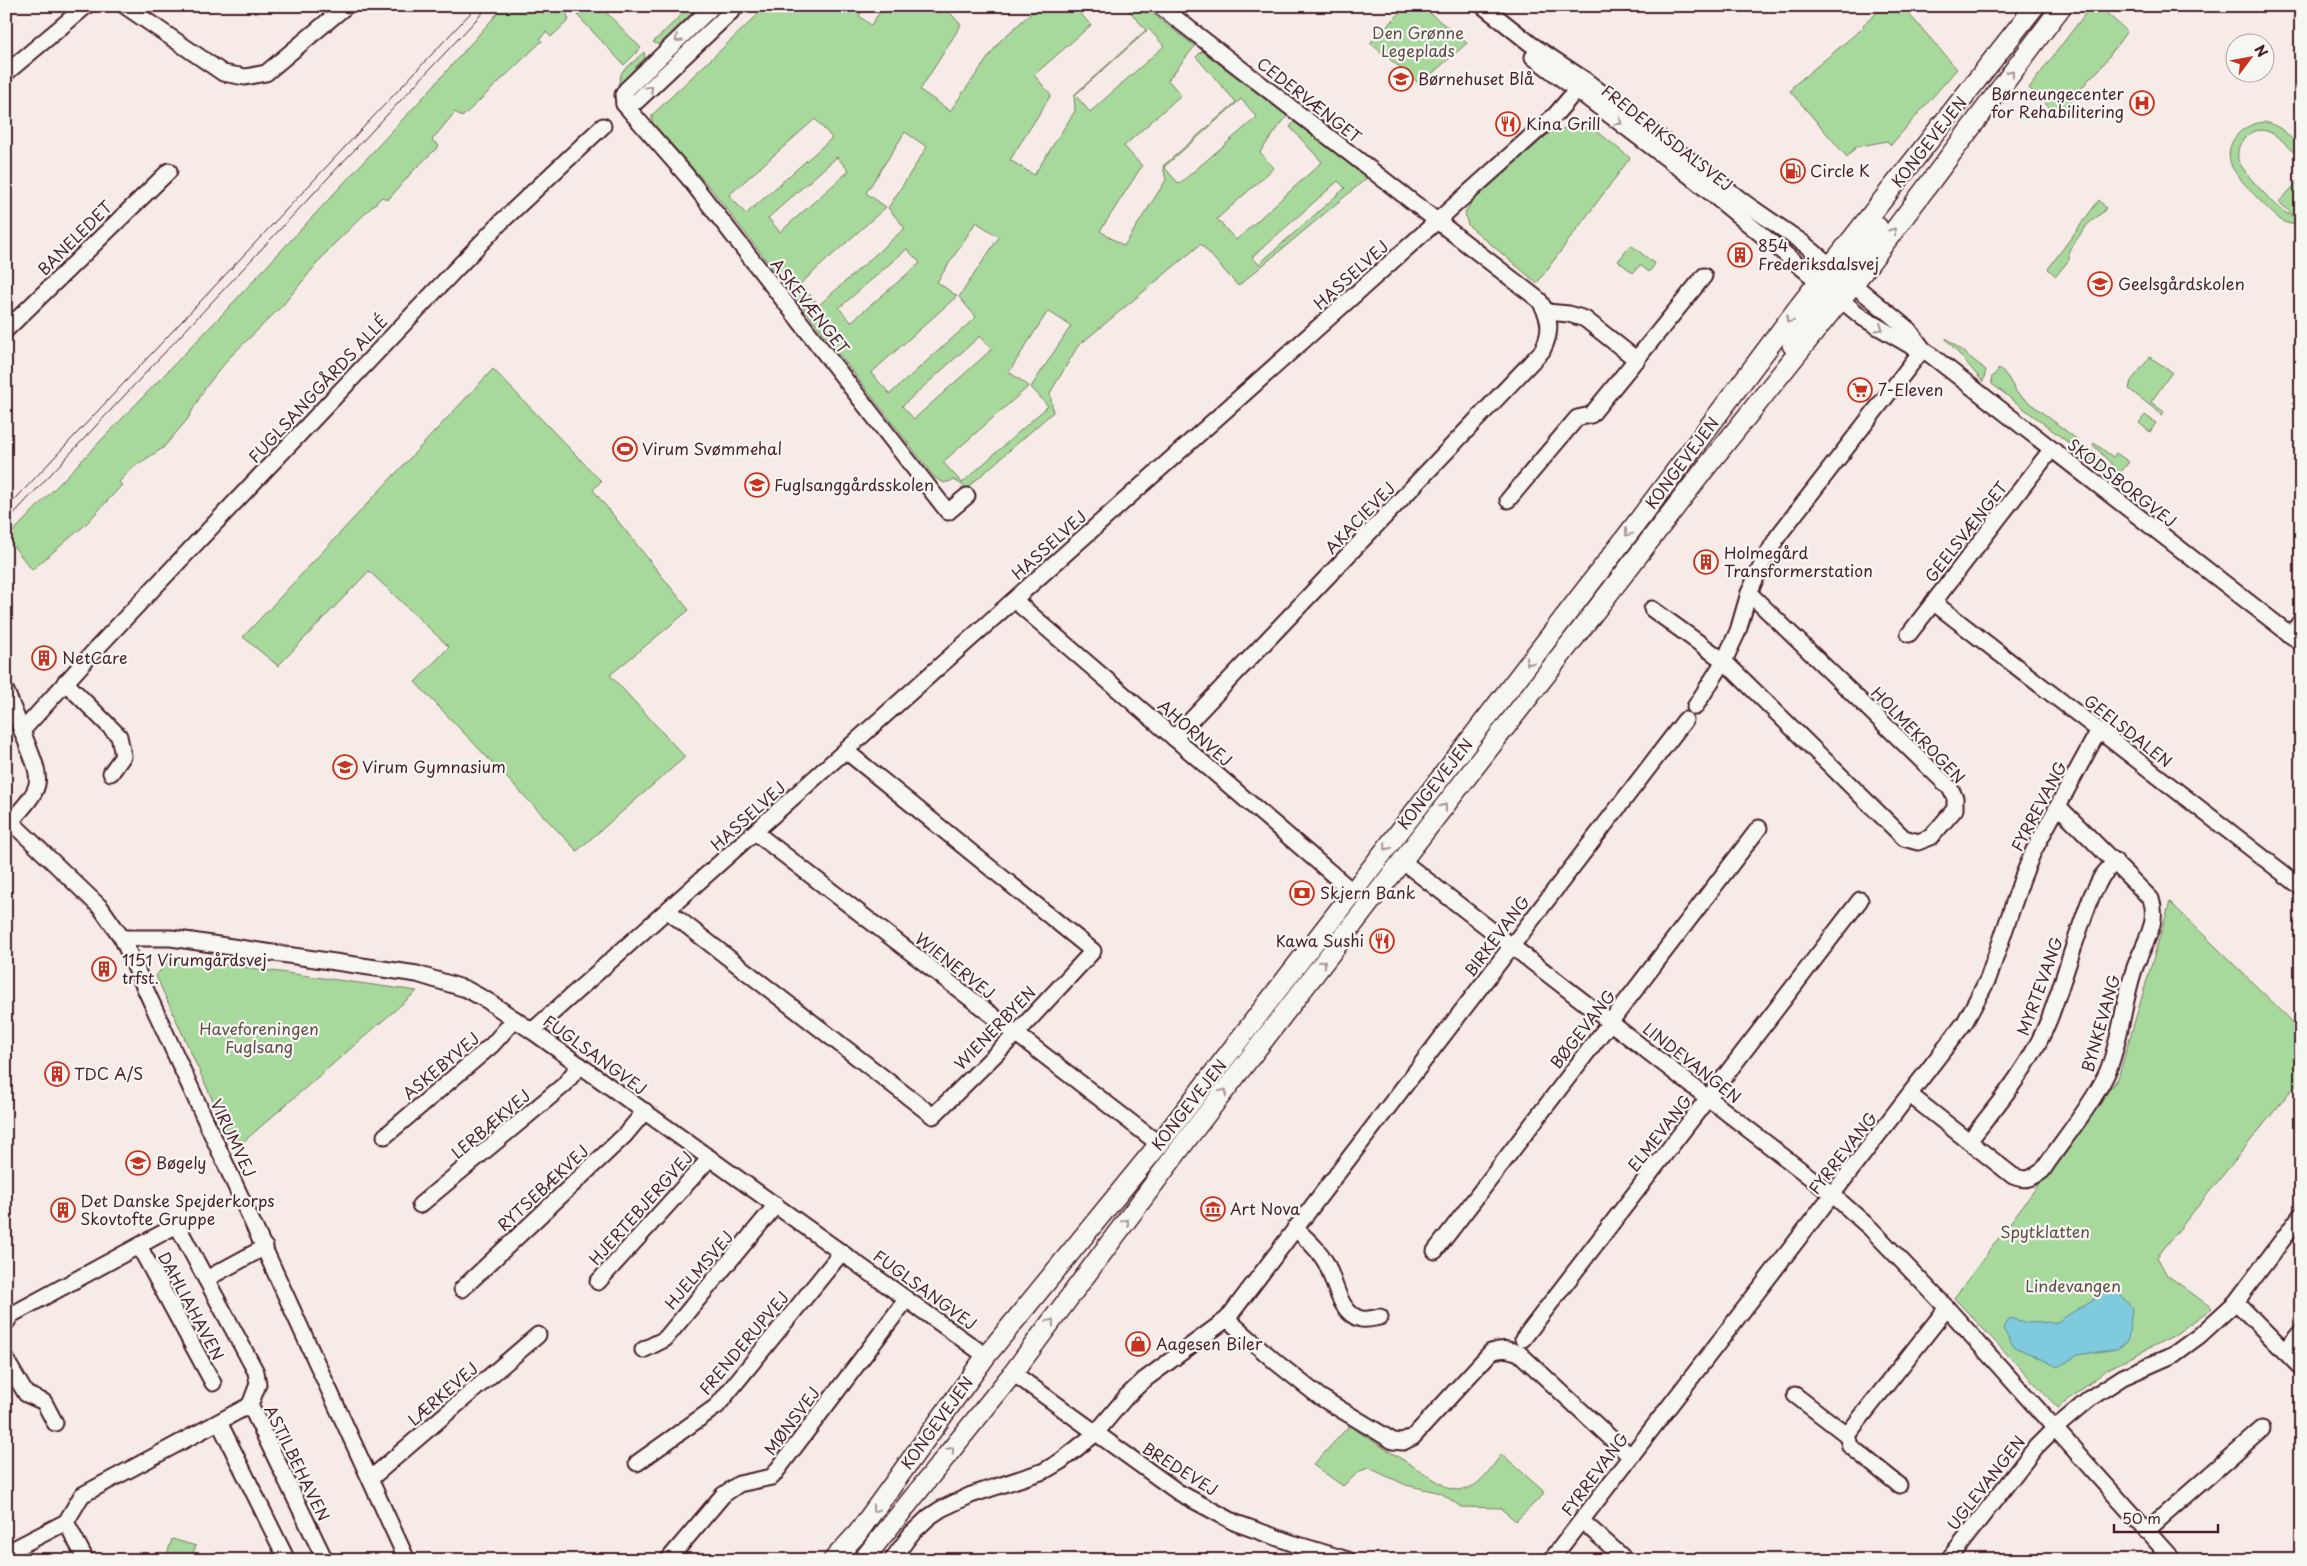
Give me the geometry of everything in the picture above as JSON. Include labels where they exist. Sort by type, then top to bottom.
[{"type":"main road","name":"KONGEVEJEN","points":[[863,1560],[1013,1373],[1188,1138],[1747,416],[1930,140],[2035,6]]},
{"type":"main road","name":"KONGEVEJEN","points":[[833,1560],[857,1534],[986,1356],[1159,1144],[1353,892],[1830,290],[2062,6]]},
{"type":"street","points":[[6,73],[86,6]]},
{"type":"street","points":[[124,6],[223,73],[245,77],[266,73],[346,6]]},
{"type":"street","points":[[713,6],[626,90],[623,94],[624,104],[637,101],[737,6]]},
{"type":"street","name":"CEDERVÆNGET","points":[[1160,6],[1437,221]]},
{"type":"street","name":"FREDERIKSDALSVEJ","points":[[1470,6],[1803,243],[1842,275]]},
{"type":"street","name":"FREDERIKSDALSVEJ","points":[[1483,6],[1830,290]]},
{"type":"street","name":"HASSELVEJ","points":[[532,1031],[756,833],[1556,114],[1581,85]]},
{"type":"street","name":"ASKEVÆNGET","points":[[624,104],[703,196],[948,512],[967,496]]},
{"type":"street","name":"FUGLSANGGÅRDS ALLÉ","points":[[22,731],[65,682],[441,284],[501,222],[603,126]]},
{"type":"street","name":"BANELEDET","points":[[6,330],[169,171]]},
{"type":"street","points":[[1437,221],[1539,300],[1547,312],[1569,314],[1584,319],[1637,360]]},
{"type":"street","name":"SKODSBORGVEJ","points":[[1842,275],[1909,330],[1923,350],[2295,639]]},
{"type":"street","points":[[1508,500],[1577,418],[1591,415],[1704,276]]},
{"type":"street","name":"SKODSBORGVEJ","points":[[1830,290],[1880,329],[1911,346],[1923,350]]},
{"type":"street","name":"AKACIEVEJ","points":[[1174,738],[1542,351],[1549,338],[1550,326],[1547,312]]},
{"type":"street","points":[[1695,707],[1724,661],[1738,631],[1749,593],[1763,562],[1778,536],[1923,350]]},
{"type":"street","name":"GEELSVÆNGET","points":[[1908,634],[2051,450]]},
{"type":"street","name":"HOLMEKROGEN","points":[[1652,609],[1724,661],[1904,838],[1918,842],[1931,837],[1955,809],[1955,798],[1950,788],[1749,593]]},
{"type":"street","name":"AHORNVEJ","points":[[1014,600],[1353,892]]},
{"type":"street","name":"GEELSDALEN","points":[[1933,602],[2301,887]]},
{"type":"street","points":[[2295,639],[2301,621]]},
{"type":"street","points":[[65,682],[118,736],[123,756],[111,772]]},
{"type":"street","points":[[6,691],[37,770],[38,787],[8,822]]},
{"type":"street","name":"BIRKEVANG","points":[[1095,1434],[1126,1397],[1144,1380],[1227,1319],[1685,720]]},
{"type":"street","name":"FYRREVANG","points":[[1551,1560],[1965,1022],[1988,979],[2033,852],[2099,730]]},
{"type":"street","name":"WIENERBYEN","points":[[668,911],[933,1116],[1015,1035],[1093,952],[846,751]]},
{"type":"street","name":"BYNKEVANG","points":[[1910,1095],[2013,1176],[2023,1180],[2034,1177],[2042,1171],[2100,1087],[2112,1058],[2134,970],[2155,915],[2151,898],[2058,806]]},
{"type":"street","name":"VIRUMVEJ","points":[[8,822],[101,908],[122,938],[407,1560]]},
{"type":"street","name":"BØGEVANG","points":[[1435,1251],[1760,828]]},
{"type":"street","name":"WIENERVEJ","points":[[756,833],[1015,1035],[1159,1144]]},
{"type":"street","name":"LINDEVANGEN","points":[[1402,861],[1833,1195],[1871,1229],[1947,1308],[2173,1560]]},
{"type":"street","name":"MYRTEVANG","points":[[1969,1141],[2012,1087],[2031,1057],[2050,1019],[2092,895],[2102,876],[2115,861]]},
{"type":"street","name":"ELMEVANG","points":[[1523,1339],[1860,900]]},
{"type":"street","name":"FUGLSANGVEJ","points":[[122,938],[172,938],[417,974],[466,989],[515,1019],[986,1356]]},
{"type":"street","name":"ASKEBYVEJ","points":[[385,1136],[492,1045],[515,1019]]},
{"type":"street","name":"LERBÆKVEJ","points":[[420,1205],[564,1085],[580,1065]]},
{"type":"street","name":"RYTSEBÆKVEJ","points":[[462,1288],[625,1135],[645,1111]]},
{"type":"street","name":"HJERTEBJERGVEJ","points":[[598,1282],[710,1158]]},
{"type":"street","name":"HJELMSVEJ","points":[[643,1350],[665,1339],[776,1205]]},
{"type":"street","name":"UGLEVANGEN","points":[[1948,1560],[2036,1447],[2054,1429],[2092,1397],[2123,1377],[2172,1355],[2199,1336],[2236,1302],[2301,1215]]},
{"type":"street","name":"DAHLIAHAVEN","points":[[6,1323],[12,1315],[177,1225],[206,1279]]},
{"type":"street","points":[[1295,1228],[1319,1251],[1344,1305],[1352,1316],[1363,1320],[1380,1317]]},
{"type":"street","name":"DAHLIAHAVEN","points":[[139,1246],[213,1383]]},
{"type":"street","points":[[206,1279],[265,1247]]},
{"type":"street","name":"FRENDERUPVEJ","points":[[637,1463],[717,1406],[842,1252]]},
{"type":"street","name":"ASTILBEHAVEN","points":[[206,1279],[256,1372],[258,1384],[250,1405],[325,1560]]},
{"type":"street","name":"MØNSVEJ","points":[[668,1560],[723,1494],[739,1484],[772,1477],[906,1300]]},
{"type":"street","points":[[2236,1302],[2301,1368]]},
{"type":"street","points":[[1847,1434],[1947,1308]]},
{"type":"street","points":[[1227,1319],[1277,1363],[1320,1397],[1392,1441],[1403,1442],[1413,1437],[1491,1352],[1500,1348],[1519,1353],[1630,1456]]},
{"type":"street","points":[[2284,1351],[2301,1332]]},
{"type":"street","name":"LÆRKEVEJ","points":[[370,1479],[538,1335]]},
{"type":"street","points":[[6,1360],[26,1394],[44,1402],[55,1423]]},
{"type":"street","name":"BREDEVEJ","points":[[1013,1373],[1095,1434],[1178,1492],[1236,1523],[1348,1560]]},
{"type":"street","points":[[1796,1395],[1847,1434],[1850,1446],[1899,1485]]},
{"type":"street","points":[[6,1553],[66,1522],[82,1495],[250,1405]]},
{"type":"street","points":[[219,1422],[286,1558]]},
{"type":"street","points":[[2146,1531],[2262,1428]]},
{"type":"street","points":[[892,1560],[911,1534],[929,1517],[941,1509],[971,1494],[1044,1471],[1095,1434]]},
{"type":"street","points":[[1582,1521],[1626,1560]]},
{"type":"street","points":[[66,1522],[86,1560]]},
{"type":"green space","points":[[504,6],[564,6],[569,20],[551,37],[546,32],[540,39],[542,41],[462,117],[455,112],[432,140],[439,146],[413,171],[388,200],[382,197],[330,248],[282,306],[229,358],[205,388],[187,420],[163,448],[132,468],[119,482],[122,485],[85,525],[32,570],[7,538],[217,320],[429,91]]},
{"type":"green space","points":[[574,6],[600,6],[641,48],[624,65],[579,17]]},
{"type":"green space","points":[[691,6],[699,6],[659,45],[653,42]]},
{"type":"green space","points":[[767,6],[830,6],[832,9],[835,6],[866,6],[859,16],[871,25],[884,6],[944,6],[961,25],[920,90],[950,111],[1000,41],[1039,6],[1078,6],[1076,9],[1091,25],[1034,75],[1051,95],[1010,160],[1034,175],[1075,111],[1074,95],[1146,30],[1125,6],[1143,6],[1195,46],[1168,80],[1181,95],[1124,146],[1142,166],[1100,231],[1124,246],[1166,180],[1163,166],[1236,102],[1196,57],[1202,51],[1287,116],[1260,152],[1274,168],[1217,219],[1236,240],[1322,162],[1290,127],[1294,122],[1367,178],[1238,286],[1201,244],[1078,346],[1050,393],[1053,412],[967,488],[954,480],[944,483],[935,478],[711,189],[652,122],[652,115]],"holes":[[[1149,29],[1164,46],[1090,112],[1075,95]],[[1241,99],[1257,117],[1179,184],[1164,167]],[[815,119],[832,138],[746,214],[729,195]],[[905,132],[927,147],[888,208],[905,228],[819,305],[800,284],[886,207],[866,193]],[[837,157],[849,171],[780,232],[768,218]],[[1338,181],[1345,188],[1259,264],[1252,257]],[[976,222],[999,237],[959,297],[976,317],[890,394],[871,373],[957,296],[937,282]],[[907,249],[920,263],[851,322],[839,308]],[[1048,311],[1071,326],[1031,387],[1048,406],[962,483],[943,462],[1029,386],[1009,372]],[[980,336],[992,349],[914,419],[902,406]]]},
{"type":"green space","name":"Den Grønne Legeplads","points":[[1407,6],[1421,6],[1467,43],[1420,84],[1370,43]]},
{"type":"green space","points":[[1885,6],[1902,6],[1957,69],[1891,145],[1887,141],[1856,147],[1847,157],[1790,91],[1793,89],[1792,87],[1864,27],[1863,25]]},
{"type":"green space","points":[[2091,6],[2106,6],[2105,12],[2127,31],[2100,69],[2057,115],[2029,88]]},
{"type":"green space","points":[[644,52],[645,58],[618,85],[622,72]]},
{"type":"green space","points":[[2264,122],[2280,128],[2293,139],[2301,148],[2301,160],[2283,141],[2261,130],[2253,132],[2241,142],[2238,159],[2252,180],[2274,203],[2288,214],[2301,216],[2301,225],[2287,223],[2277,217],[2247,187],[2232,167],[2230,151],[2236,137],[2248,127]]},
{"type":"green space","points":[[1593,128],[1630,158],[1537,283],[1468,225],[1465,213],[1471,203],[1554,129]]},
{"type":"green space","points":[[2301,178],[2301,208],[2294,216],[2279,202]]},
{"type":"green space","points":[[2099,200],[2106,208],[2088,224],[2069,250],[2069,260],[2056,276],[2048,269]]},
{"type":"green space","points":[[1631,245],[1655,264],[1649,272],[1640,265],[1633,273],[1618,261]]},
{"type":"green space","points":[[1946,339],[1986,370],[1983,382]]},
{"type":"green space","points":[[2150,357],[2172,372],[2151,402],[2164,412],[2162,415],[2129,389],[2131,381]]},
{"type":"green space","points":[[493,369],[601,481],[593,490],[689,610],[610,675],[685,757],[577,851],[415,682],[449,647],[369,571],[278,666],[243,637]]},
{"type":"green space","points":[[1999,369],[2007,376],[2017,393],[2079,441],[2074,447],[1992,384],[1991,378]]},
{"type":"green space","points":[[2145,415],[2156,423],[2150,432],[2139,423]]},
{"type":"green space","points":[[2094,443],[2113,457],[2116,453],[2129,462],[2120,473],[2093,445]]},
{"type":"green space","points":[[2090,449],[2117,476],[2115,479],[2085,456]]},
{"type":"green space","name":"Lindevangen","points":[[2170,902],[2301,1030],[2301,1078],[2157,1257],[2167,1275],[2212,1308],[2173,1336],[2108,1369],[2058,1408],[1954,1298],[2118,1078]]},
{"type":"green space","name":"Haveforeningen Fuglsang","points":[[171,957],[417,991],[235,1149],[156,976]]},
{"type":"green space","points":[[1349,1426],[1448,1488],[1457,1490],[1473,1486],[1480,1481],[1502,1454],[1543,1491],[1543,1495],[1516,1521],[1500,1508],[1461,1507],[1441,1493],[1406,1485],[1369,1468],[1360,1471],[1343,1486],[1313,1465]]},
{"type":"green space","points":[[172,1539],[196,1546],[194,1551],[188,1558],[165,1560]]},
{"type":"water","points":[[2113,1287],[2132,1308],[2128,1341],[2117,1349],[2078,1355],[2058,1367],[2013,1346],[2003,1329],[2010,1318],[2028,1323],[2057,1322]]},
{"type":"tram line","points":[[6,509],[477,6]]},
{"type":"tram line","points":[[6,522],[489,6]]},
{"type":"place","name":"Børnehuset Blå","points":[[1401,79]]},
{"type":"place","name":"Børneungecenter for Rehabilitering","points":[[2142,103]]},
{"type":"place","name":"Kina Grill","points":[[1508,124]]},
{"type":"place","name":"Circle K","points":[[1793,171]]},
{"type":"place","name":"854 Frederiksdalsvej","points":[[1740,255]]},
{"type":"place","name":"Geelsgårdskolen","points":[[2100,284]]},
{"type":"place","name":"7-Eleven","points":[[1860,390]]},
{"type":"place","name":"Virum Svømmehal","points":[[625,449]]},
{"type":"place","name":"Fuglsanggårdsskolen","points":[[757,485]]},
{"type":"place","name":"Holmegård Transformerstation","points":[[1706,562]]},
{"type":"place","name":"NetCare","points":[[44,658]]},
{"type":"place","name":"Virum Gymnasium","points":[[345,767]]},
{"type":"place","name":"Skjern Bank","points":[[1302,893]]},
{"type":"place","name":"Kawa Sushi","points":[[1382,941]]},
{"type":"place","name":"1151 Virumgårdsvej trfst.","points":[[104,969]]},
{"type":"place","name":"TDC A/S","points":[[57,1074]]},
{"type":"place","name":"Bøgely","points":[[138,1163]]},
{"type":"place","name":"Art Nova","points":[[1213,1209]]},
{"type":"place","name":"Det Danske Spejderkorps Skovtofte Gruppe","points":[[63,1210]]},
{"type":"place","name":"Aagesen Biler","points":[[1138,1344]]},
{"type":"park label","name":"Spytklatten","points":[[2045,1232]]}]
